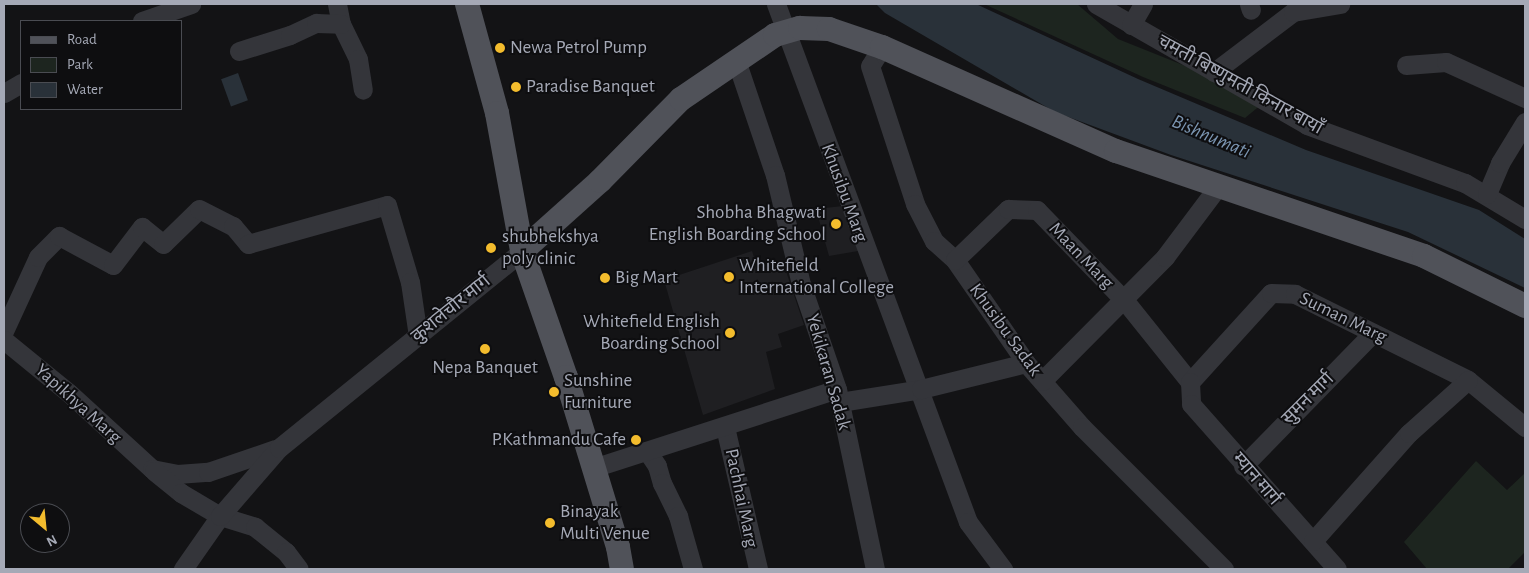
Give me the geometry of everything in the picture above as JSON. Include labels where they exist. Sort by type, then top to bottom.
[{"type":"main road","points":[[467,4],[497,114],[522,251],[566,377],[618,547],[622,569]]},
{"type":"main road","points":[[786,31],[800,28],[829,29],[882,47],[1116,151],[1424,256],[1525,306]]},
{"type":"main road","name":"कुशलेचौर मार्ग","points":[[522,251],[600,181],[681,99],[737,63],[775,35],[786,31]]},
{"type":"street","points":[[145,20],[191,4]]},
{"type":"street","points":[[337,4],[341,24],[358,59],[363,90]]},
{"type":"street","name":"Khusibu Marg","points":[[776,4],[859,235],[921,390],[968,522],[1003,569]]},
{"type":"street","name":"चमती बिष्णुमती किनार बायाँ","points":[[1096,4],[1307,125],[1487,194],[1525,218]]},
{"type":"street","points":[[1131,25],[1143,4]]},
{"type":"street","points":[[1214,72],[1229,58],[1293,12],[1340,4]]},
{"type":"street","points":[[239,51],[290,35],[316,23],[341,24]]},
{"type":"street","name":"Khusibu Sadak","points":[[882,47],[870,66],[906,180],[934,240],[955,260],[1026,363],[1082,427],[1222,569]]},
{"type":"street","points":[[1406,64],[1446,62],[1525,98]]},
{"type":"street","name":"Yekikaran Sadak","points":[[737,63],[775,175],[801,284],[839,396],[875,569]]},
{"type":"street","points":[[4,93],[20,84]]},
{"type":"street","points":[[1487,194],[1500,163],[1525,122]]},
{"type":"street","points":[[1042,381],[1125,301],[1165,257],[1219,185]]},
{"type":"street","points":[[4,331],[38,257],[59,236],[113,265],[142,227],[163,244],[199,209],[233,226],[248,244],[387,206],[410,282],[418,336]]},
{"type":"street","name":"Maan Marg","points":[[955,260],[1008,209],[1036,210],[1125,301],[1190,382]]},
{"type":"street","name":"कुशलेचौर मार्ग","points":[[183,569],[220,516],[279,448],[522,251]]},
{"type":"street","name":"Suman Marg","points":[[1190,382],[1271,293],[1295,294],[1468,380],[1525,427]]},
{"type":"street","name":"सुमन मार्ग","points":[[1243,466],[1373,333]]},
{"type":"street","name":"Yapikhya Marg","points":[[4,340],[69,393],[181,493],[220,516],[255,527],[286,552],[299,569]]},
{"type":"street","points":[[593,468],[725,427],[839,396],[921,390],[1026,363]]},
{"type":"street","points":[[1313,541],[1409,433],[1468,380]]},
{"type":"street","name":"म्यान मार्ग","points":[[1190,382],[1191,404],[1243,466],[1337,569]]},
{"type":"street","name":"Pachhai Marg","points":[[725,427],[758,569]]},
{"type":"street","points":[[152,469],[177,474],[208,472],[279,448]]},
{"type":"street","points":[[647,452],[657,466],[662,483],[678,516],[693,569]]},
{"type":"shaded area","name":"Shobha Bhagwati English Boarding School","points":[[843,206],[864,250],[829,256],[816,209]]},
{"type":"shaded area","name":"Whitefield English Boarding School","points":[[752,251],[759,273],[784,265],[804,325],[778,334],[782,347],[766,352],[775,389],[703,415],[664,280]]},
{"type":"green space","points":[[984,4],[1077,4],[1118,39],[1268,99],[1245,118],[1143,77]]},
{"type":"green space","points":[[1476,461],[1507,490],[1525,473],[1525,552],[1508,569],[1427,569],[1404,542]]},
{"type":"water","name":"Bishnumati","points":[[876,4],[976,4],[1138,79],[1306,150],[1479,210],[1525,239],[1525,288],[1408,232],[1171,155],[1055,112],[885,13]]},
{"type":"water","points":[[238,73],[248,100],[231,106],[221,79]]},
{"type":"place","name":"Newa Petrol Pump","points":[[500,48]]},
{"type":"place","name":"Paradise Banquet","points":[[516,87]]},
{"type":"place","name":"Shobha Bhagwati English Boarding School","points":[[836,224]]},
{"type":"place","name":"shubhekshya poly clinic","points":[[491,248]]},
{"type":"place","name":"Whitefield International College","points":[[729,277]]},
{"type":"place","name":"Big Mart","points":[[605,278]]},
{"type":"place","name":"Whitefield English Boarding School","points":[[730,333]]},
{"type":"place","name":"Nepa Banquet","points":[[485,349]]},
{"type":"place","name":"Sunshine Furniture","points":[[554,392]]},
{"type":"place","name":"P.Kathmandu Cafe","points":[[636,440]]},
{"type":"place","name":"Binayak Multi Venue","points":[[550,523]]}]
